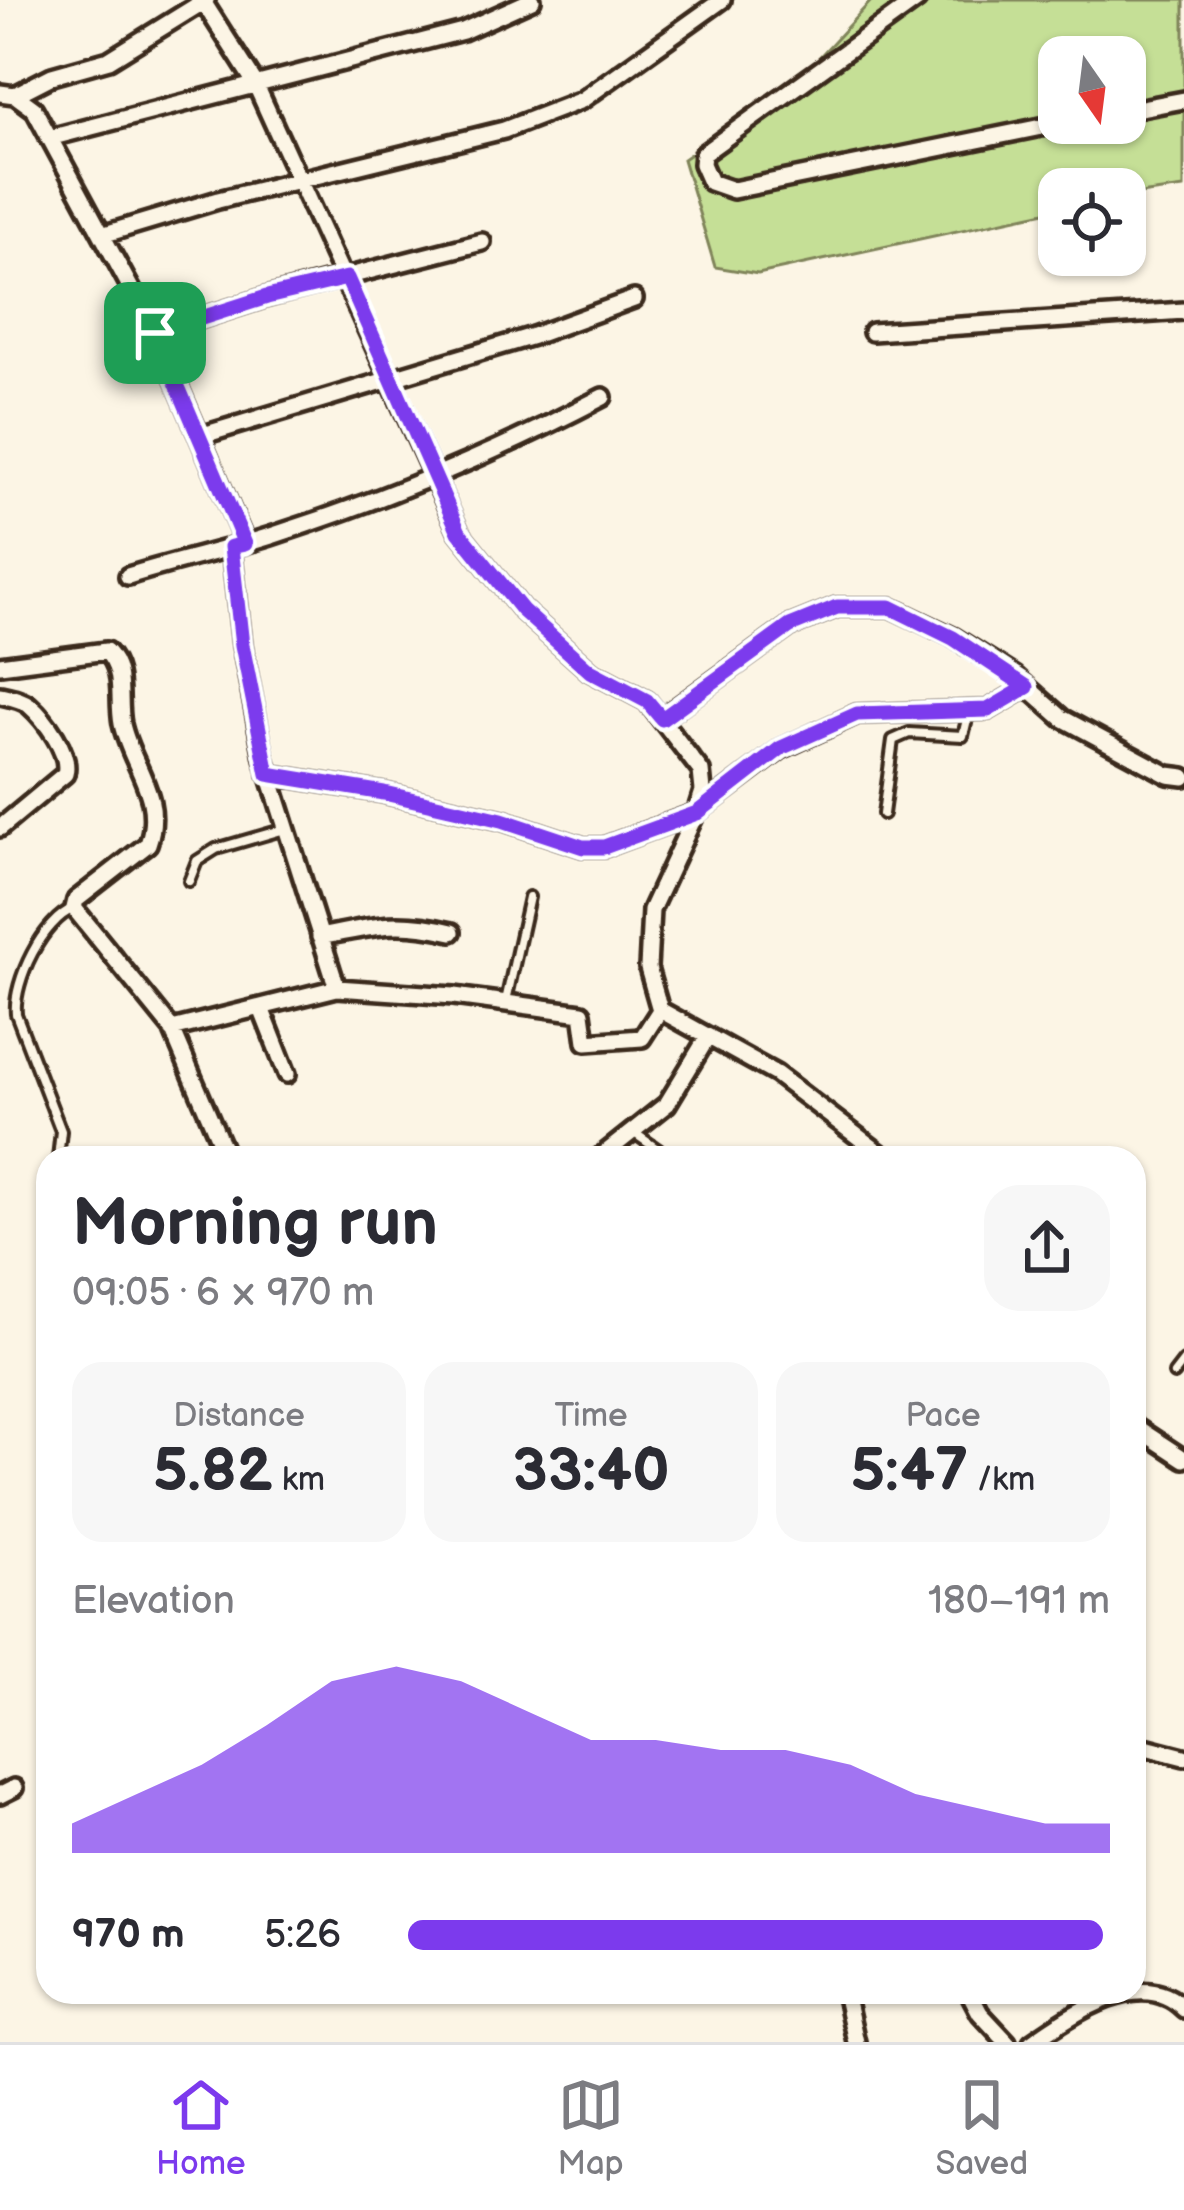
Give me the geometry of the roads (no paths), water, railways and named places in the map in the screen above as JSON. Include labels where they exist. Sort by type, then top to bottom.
[{"type":"street","points":[[7,94],[109,60],[204,0],[255,82],[459,532],[522,610],[590,671],[647,701],[701,771],[703,791],[697,813],[651,910],[648,968],[660,1010],[776,1074],[870,1146]]},
{"type":"street","points":[[49,138],[463,31],[532,0]]},
{"type":"street","points":[[105,235],[218,200],[504,130],[582,100],[722,0]]},
{"type":"street","points":[[917,0],[703,154],[710,182],[733,190],[1038,128]]},
{"type":"street","points":[[7,94],[34,109],[155,333],[200,436],[238,545],[242,645],[268,774],[337,988]]},
{"type":"street","points":[[1146,107],[1184,100]]},
{"type":"street","points":[[155,333],[267,297],[482,242]]},
{"type":"street","points":[[200,436],[532,335],[634,298]]},
{"type":"street","points":[[872,332],[1184,311]]},
{"type":"street","points":[[128,576],[238,545],[434,477],[509,446],[603,397]]},
{"type":"street","points":[[662,719],[790,626],[837,607],[890,607],[953,638],[1027,687],[1062,718],[1168,775],[1184,777]]},
{"type":"street","points":[[0,665],[106,650],[116,661],[122,724],[147,780],[152,832],[148,844],[76,900],[74,908],[172,1029],[222,1146]]},
{"type":"street","points":[[268,774],[404,797],[502,820],[583,847],[604,847],[697,813],[781,748],[857,714],[988,710],[1027,687]]},
{"type":"street","points":[[0,695],[27,702],[65,751],[68,763],[65,774],[0,828]]},
{"type":"street","points":[[320,938],[388,923],[452,932]]},
{"type":"street","points":[[172,1029],[337,988],[454,996],[582,1013],[586,1042],[594,1045],[642,1039],[660,1010]]},
{"type":"street","points":[[261,1008],[286,1074]]},
{"type":"street","points":[[615,1146],[667,1104],[707,1038]]},
{"type":"street","points":[[1146,1434],[1184,1459]]},
{"type":"street","points":[[1146,1747],[1184,1757]]},
{"type":"street","points":[[1146,1993],[1165,1994],[1184,2009]]},
{"type":"street","points":[[848,2004],[856,2042]]},
{"type":"street","points":[[975,2004],[1006,2042]]},
{"type":"street","points":[[1032,2042],[1095,2004]]},
{"type":"lane","points":[[883,814],[893,740],[909,733],[963,736],[969,711]]},
{"type":"lane","points":[[189,881],[197,861],[216,850],[285,830]]},
{"type":"lane","points":[[505,1004],[530,897]]},
{"type":"lane","points":[[59,1146],[61,1131],[16,1014],[15,998],[50,920],[74,908]]},
{"type":"lane","points":[[634,1132],[653,1146]]},
{"type":"lane","points":[[1174,1374],[1184,1361]]}]
